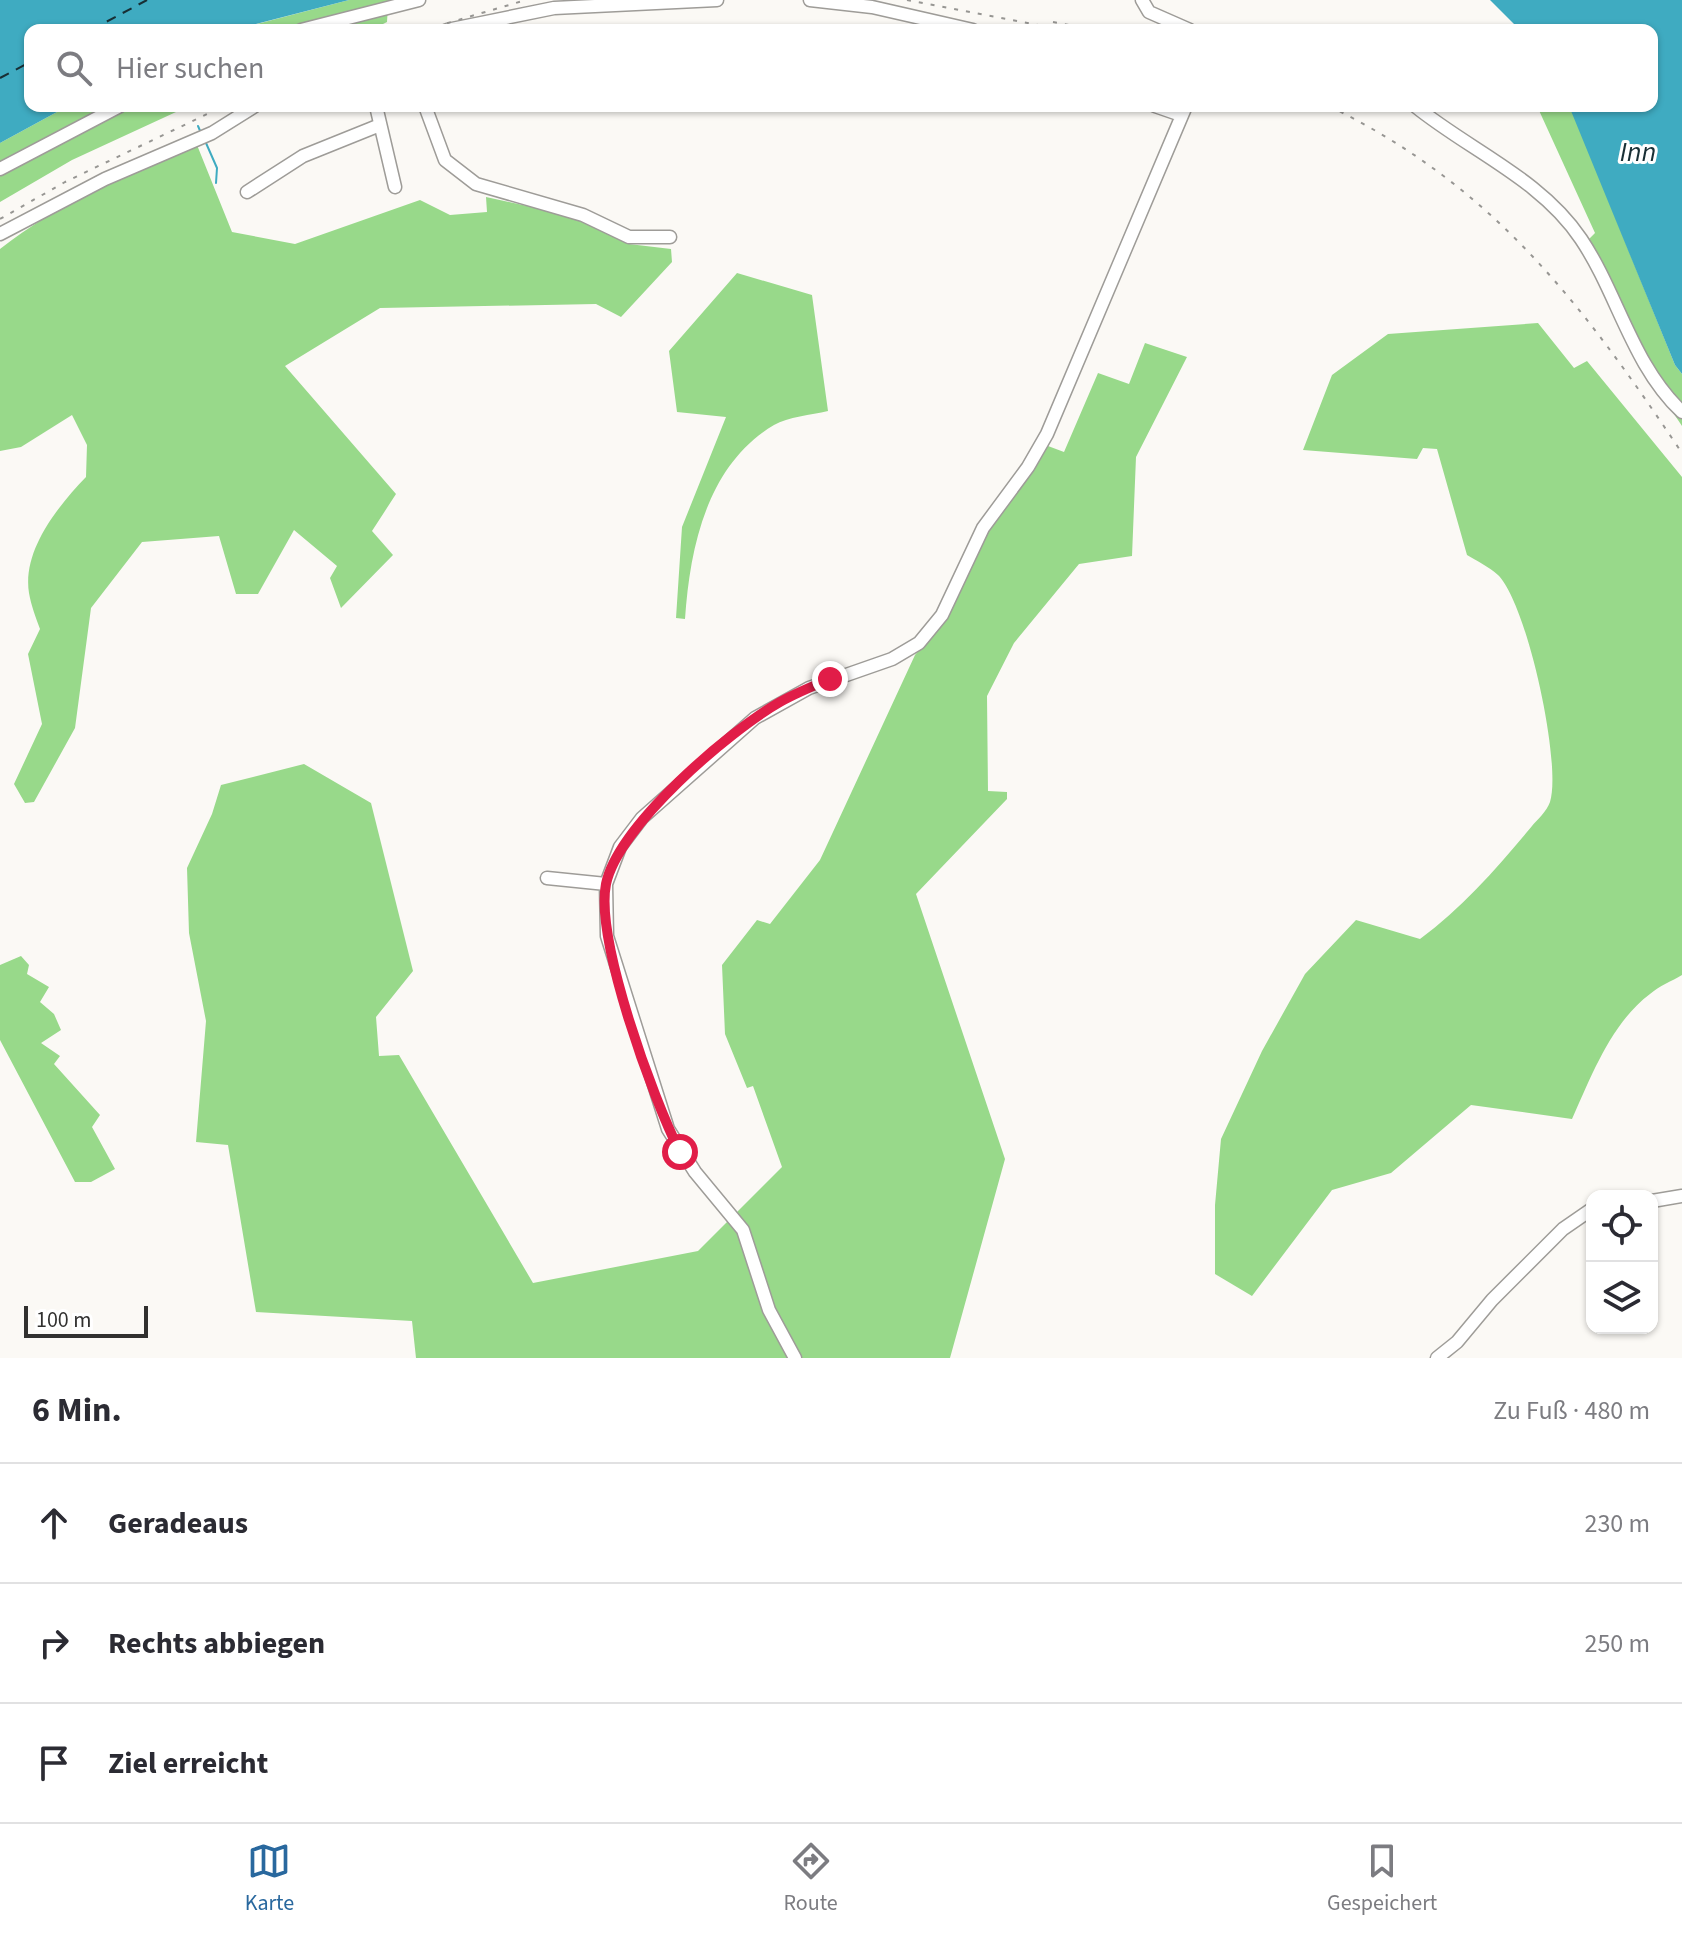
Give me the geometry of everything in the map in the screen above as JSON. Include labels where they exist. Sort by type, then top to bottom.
[{"type":"street","points":[[325,24],[419,0]]},
{"type":"street","points":[[476,24],[554,8],[717,0]]},
{"type":"street","points":[[810,0],[872,7],[947,24]]},
{"type":"street","points":[[1142,0],[1149,12],[1176,24]]},
{"type":"street","points":[[0,169],[109,112]]},
{"type":"street","points":[[0,234],[105,179],[200,139],[245,112]]},
{"type":"street","points":[[377,112],[395,187]]},
{"type":"street","points":[[427,112],[445,160],[476,184],[583,215],[629,237],[670,237]]},
{"type":"street","points":[[795,1358],[769,1310],[743,1230],[695,1172],[668,1129],[607,936],[606,884],[620,847],[642,818],[755,718],[809,688],[909,651],[928,634],[942,615],[983,528],[1028,467],[1047,434],[1184,112]]},
{"type":"street","points":[[1424,112],[1531,187],[1569,223],[1592,258],[1649,372],[1682,412]]},
{"type":"street","points":[[247,192],[303,156],[380,125]]},
{"type":"street","points":[[547,878],[606,884]]},
{"type":"street","points":[[1658,1200],[1682,1196]]},
{"type":"street","points":[[1437,1358],[1457,1342],[1492,1300],[1563,1229],[1586,1213]]},
{"type":"green space","points":[[349,0],[412,0],[388,6],[387,22],[383,24],[257,24]]},
{"type":"green space","points":[[57,112],[176,112],[72,160],[0,202],[0,143]]},
{"type":"green space","points":[[1540,112],[1573,112],[1675,365],[1682,374],[1682,426],[1644,369],[1586,242],[1595,233]]},
{"type":"green space","points":[[197,145],[232,232],[295,244],[420,200],[450,215],[487,212],[486,197],[582,218],[629,244],[671,249],[672,262],[621,317],[596,304],[380,308],[285,366],[396,494],[372,531],[393,555],[341,608],[330,578],[337,566],[294,530],[258,594],[236,594],[219,536],[142,542],[91,608],[75,728],[34,802],[25,803],[14,784],[42,724],[28,654],[40,629],[30,598],[28,577],[31,561],[45,529],[86,477],[87,445],[72,415],[21,447],[0,451],[0,249],[70,203]]},
{"type":"green space","points":[[737,273],[812,295],[828,411],[774,425],[751,442],[733,462],[706,510],[692,564],[685,619],[676,618],[682,527],[726,417],[677,412],[669,351]]},
{"type":"green space","points":[[1538,323],[1574,368],[1587,361],[1682,477],[1682,975],[1654,991],[1624,1020],[1595,1069],[1572,1119],[1471,1105],[1391,1173],[1332,1190],[1252,1296],[1215,1274],[1215,1205],[1221,1139],[1262,1051],[1305,974],[1356,920],[1420,939],[1479,886],[1542,815],[1550,802],[1552,782],[1546,721],[1520,617],[1498,575],[1467,555],[1437,449],[1423,448],[1417,459],[1303,450],[1332,375],[1388,334]]},
{"type":"green space","points":[[1145,343],[1187,357],[1136,457],[1132,556],[1079,564],[1014,643],[987,696],[988,791],[1007,792],[1007,799],[916,894],[1005,1159],[950,1358],[416,1358],[412,1321],[256,1312],[228,1145],[196,1142],[206,1021],[189,933],[187,868],[212,814],[221,785],[304,764],[371,803],[413,971],[376,1017],[379,1056],[399,1055],[533,1283],[698,1251],[782,1167],[753,1086],[747,1088],[725,1034],[722,965],[757,920],[770,924],[820,860],[915,655],[946,611],[994,521],[1048,446],[1064,452],[1098,373],[1129,384]]},
{"type":"green space","points":[[21,956],[29,965],[27,974],[49,987],[40,1002],[54,1014],[61,1030],[41,1043],[60,1056],[54,1064],[100,1115],[92,1127],[115,1169],[91,1182],[75,1182],[0,1040],[0,965]]},
{"type":"water","points":[[0,0],[349,0],[256,24],[24,24],[24,112],[57,112],[0,143]]},
{"type":"water","name":"Inn","points":[[1490,0],[1682,0],[1682,374],[1675,365],[1571,112],[1658,112],[1658,24],[1514,24]]},
{"type":"waterway","points":[[198,126],[201,133]]},
{"type":"waterway","points":[[206,143],[217,168],[216,183]]},
{"type":"ferry route","points":[[102,24],[147,0]]},
{"type":"ferry route","points":[[0,78],[24,65]]},
{"type":"railway","points":[[444,24],[526,0]]},
{"type":"railway","points":[[907,0],[1033,24]]},
{"type":"railway","points":[[1053,22],[1063,24]]},
{"type":"railway","points":[[0,219],[65,182],[211,112]]},
{"type":"railway","points":[[1340,112],[1388,138],[1440,173],[1487,212],[1530,254],[1608,347],[1682,453]]},
{"type":"route","points":[[680,1152],[654,1092],[607,936],[606,884],[612,865],[620,847],[642,818],[732,736],[781,702],[830,679]]}]
